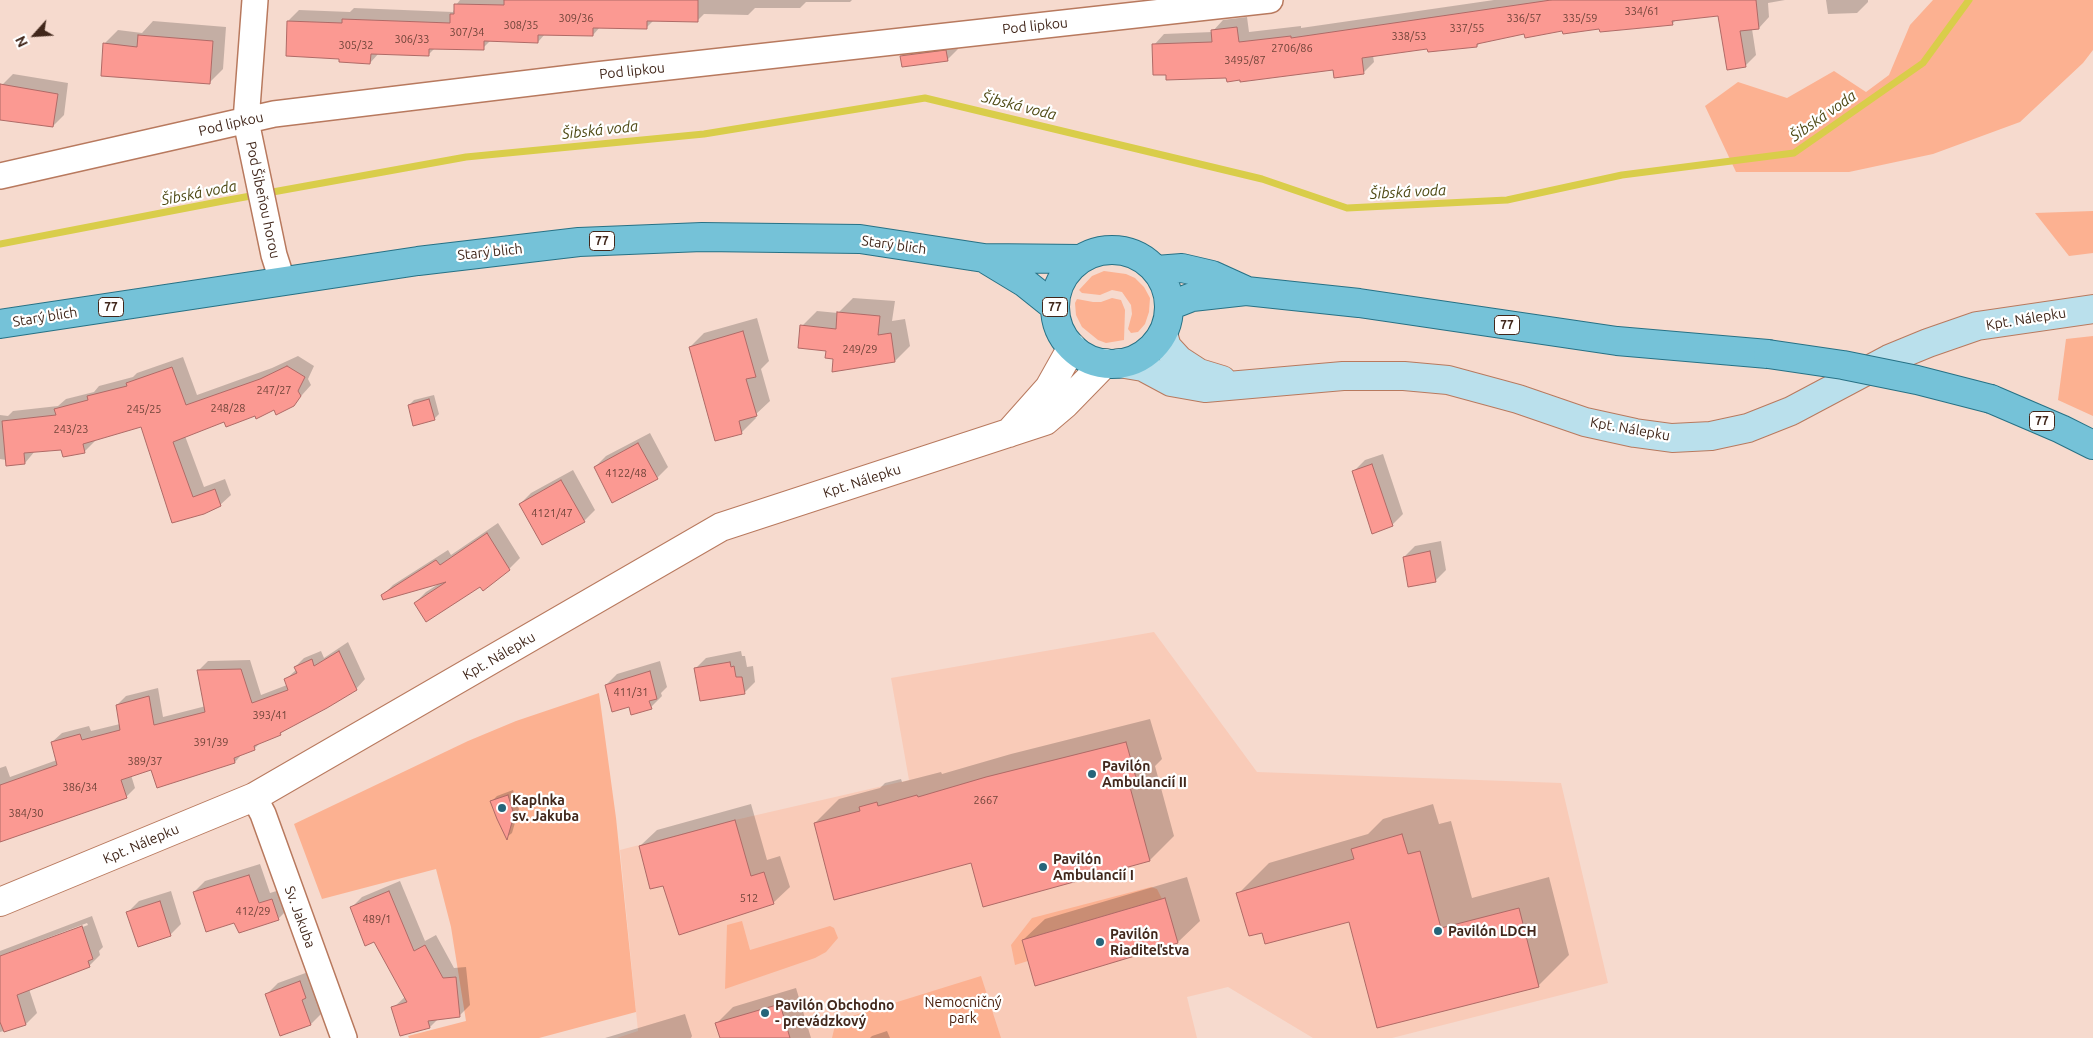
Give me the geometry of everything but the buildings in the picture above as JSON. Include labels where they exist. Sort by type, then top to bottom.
[{"type":"main road","name":"Starý blich","points":[[0,324],[418,260],[578,242],[702,237],[860,239],[984,258],[1080,259]]},
{"type":"main road","name":"77","points":[[1112,364],[1082,355],[1072,347],[1063,335],[1057,322],[1055,307],[1058,288],[1067,272],[1080,259],[1095,252],[1112,250],[1128,252],[1143,259],[1156,270],[1182,268],[1212,275],[1246,291]]},
{"type":"main road","name":"Starý blich","points":[[984,258],[1025,283],[1055,307]]},
{"type":"main road","points":[[1112,364],[1136,358],[1151,349],[1162,334],[1168,321],[1169,306],[1163,281],[1156,270]]},
{"type":"main road","name":"77","points":[[1169,306],[1192,297],[1246,291],[1359,303],[1617,341],[1768,354],[1843,365],[1908,378],[1991,399],[2093,445]]},
{"type":"main road","name":"Kpt. Nálepku","points":[[1112,364],[1143,367],[1171,382],[1205,388],[1342,376],[1404,376],[1448,380],[1518,398],[1585,422],[1635,433],[1672,438],[1711,436],[1748,428],[1790,411],[1889,359],[1977,326],[2033,316],[2093,309]]},
{"type":"main road","name":"Kpt. Nálepku","points":[[1162,334],[1167,347],[1179,360],[1200,373],[1240,385]]},
{"type":"street","name":"Pod Šibeňou horou","points":[[255,0],[246,121],[269,232],[282,280]]},
{"type":"street","name":"Pod lipkou","points":[[0,176],[274,114],[596,74],[1270,0]]},
{"type":"street","points":[[1008,434],[1048,388],[1072,347]]},
{"type":"street","name":"Kpt. Nálepku","points":[[0,902],[254,797],[721,527],[1045,421],[1112,364]]},
{"type":"street","name":"Sv. Jakuba","points":[[254,797],[263,814],[344,1038]]},
{"type":"shaded area","points":[[1154,632],[1257,772],[1561,783],[1608,983],[1392,1038],[1313,1038],[1228,987],[1187,997],[1197,1038],[617,1038],[638,1031],[620,850],[735,820],[909,780],[891,678]]},
{"type":"green space","points":[[1933,0],[2093,0],[2093,50],[2083,63],[2020,122],[1933,154],[1849,172],[1736,172],[1705,106],[1738,82],[1787,98],[1834,71],[1866,92],[1889,75],[1910,25]]},
{"type":"green space","points":[[2093,211],[2093,253],[2069,256],[2035,213]]},
{"type":"green space","points":[[1104,271],[1126,274],[1135,278],[1144,287],[1150,298],[1149,312],[1145,324],[1138,332],[1131,333],[1128,329],[1132,314],[1131,305],[1122,292],[1112,290],[1100,295],[1082,293],[1079,290],[1092,276]]},
{"type":"green space","points":[[1112,298],[1121,300],[1125,310],[1124,340],[1106,343],[1098,340],[1082,327],[1076,315],[1075,303],[1077,299],[1101,302]]},
{"type":"green space","points":[[2093,336],[2093,416],[2058,400],[2066,339]]},
{"type":"green space","points":[[599,693],[616,818],[636,1012],[539,1038],[409,1038],[408,1036],[466,1021],[451,927],[436,869],[322,899],[294,824],[468,741],[516,721]]},
{"type":"green space","points":[[1151,887],[1157,889],[1162,899],[1022,940],[1028,961],[1015,965],[1011,945],[1032,918]]},
{"type":"green space","points":[[742,921],[750,950],[830,926],[834,928],[838,938],[826,952],[815,958],[725,989],[727,925]]},
{"type":"green space","name":"Nemocničný park","points":[[981,976],[1001,1038],[832,1038],[836,1021]]},
{"type":"waterway","name":"Šibská voda","points":[[0,244],[466,157],[704,134],[925,98],[1262,179],[1347,208],[1507,200],[1622,175],[1794,153],[1923,63],[1969,0]]},
{"type":"place","name":"Pavilón Ambulancií II","points":[[1092,774]]},
{"type":"place","name":"Kaplnka sv. Jakuba","points":[[502,808]]},
{"type":"place","name":"Pavilón Ambulancií I","points":[[1043,867]]},
{"type":"place","name":"Pavilón LDCH","points":[[1438,931]]},
{"type":"place","name":"Pavilón Riaditeľstva","points":[[1100,942]]},
{"type":"place","name":"Pavilón Obchodno - prevádzkový","points":[[765,1013]]}]
